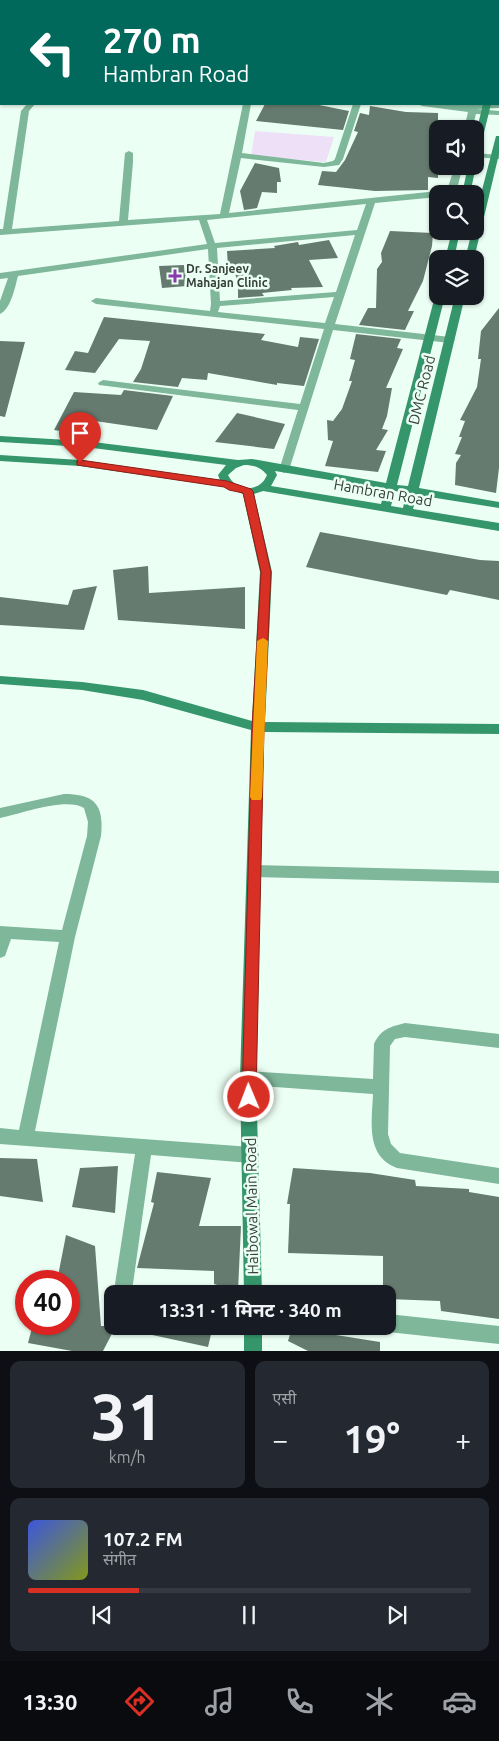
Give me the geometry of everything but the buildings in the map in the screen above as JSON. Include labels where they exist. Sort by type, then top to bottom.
[{"type":"street","points":[[133,0],[141,0]]},
{"type":"street","points":[[30,105],[25,111],[3,232],[224,216],[429,195]]},
{"type":"street","points":[[224,216],[247,105]]},
{"type":"street","points":[[238,155],[324,165],[336,163],[357,105]]},
{"type":"street","points":[[440,105],[473,108],[499,106]]},
{"type":"street","points":[[486,107],[499,113]]},
{"type":"street","points":[[483,120],[486,107]]},
{"type":"street","points":[[471,250],[497,157],[499,138]]},
{"type":"street","points":[[123,223],[124,201],[129,180],[129,153]]},
{"type":"street","points":[[484,155],[497,157]]},
{"type":"street","points":[[284,470],[371,201]]},
{"type":"street","points":[[202,217],[212,246],[216,304],[213,314]]},
{"type":"street","points":[[0,276],[212,246],[361,232]]},
{"type":"street","points":[[0,311],[9,292],[14,274]]},
{"type":"street","points":[[216,304],[340,294]]},
{"type":"street","points":[[96,301],[450,340]]},
{"type":"street","points":[[384,509],[437,305]]},
{"type":"street","name":"DMC Road","points":[[407,513],[458,305]]},
{"type":"street","points":[[103,382],[303,408]]},
{"type":"street","points":[[0,439],[85,444],[237,464]]},
{"type":"street","points":[[0,458],[80,463],[227,484],[233,488],[248,491],[263,488],[268,484],[272,475],[265,466],[252,462],[237,464],[230,466],[224,475],[227,484]]},
{"type":"street","name":"Hambran Road","points":[[265,466],[499,505]]},
{"type":"street","name":"Hambran Road","points":[[263,488],[499,527]]},
{"type":"street","name":"Haibowal Main Road","points":[[248,491],[266,572],[258,727],[248,1078],[254,1285]]},
{"type":"street","points":[[0,680],[82,686],[143,695],[258,727],[499,729]]},
{"type":"street","points":[[0,813],[70,798],[81,799],[92,806],[96,820],[94,836],[68,937],[26,1138]]},
{"type":"street","points":[[254,871],[499,877]]},
{"type":"street","points":[[0,952],[2,932],[68,937]]},
{"type":"street","points":[[499,1041],[405,1030],[396,1031],[390,1034],[382,1044],[381,1087],[381,1141],[388,1154],[397,1160],[405,1162],[499,1176]]},
{"type":"street","points":[[248,1078],[381,1087]]},
{"type":"street","points":[[0,1136],[251,1155]]},
{"type":"street","points":[[124,1284],[144,1146]]},
{"type":"street","points":[[396,1323],[499,1335]]},
{"type":"street","points":[[253,1351],[254,1335]]},
{"type":"shaded area","points":[[255,131],[334,137],[326,162],[251,156]]},
{"type":"slow traffic","points":[[256,797],[263,641]]},
{"type":"place","name":"Dr. Sanjeev Mahajan Clinic","points":[[175,276]]},
{"type":"route","points":[[80,463],[227,484],[233,488],[248,491],[266,572],[258,727],[249,1097]]}]
